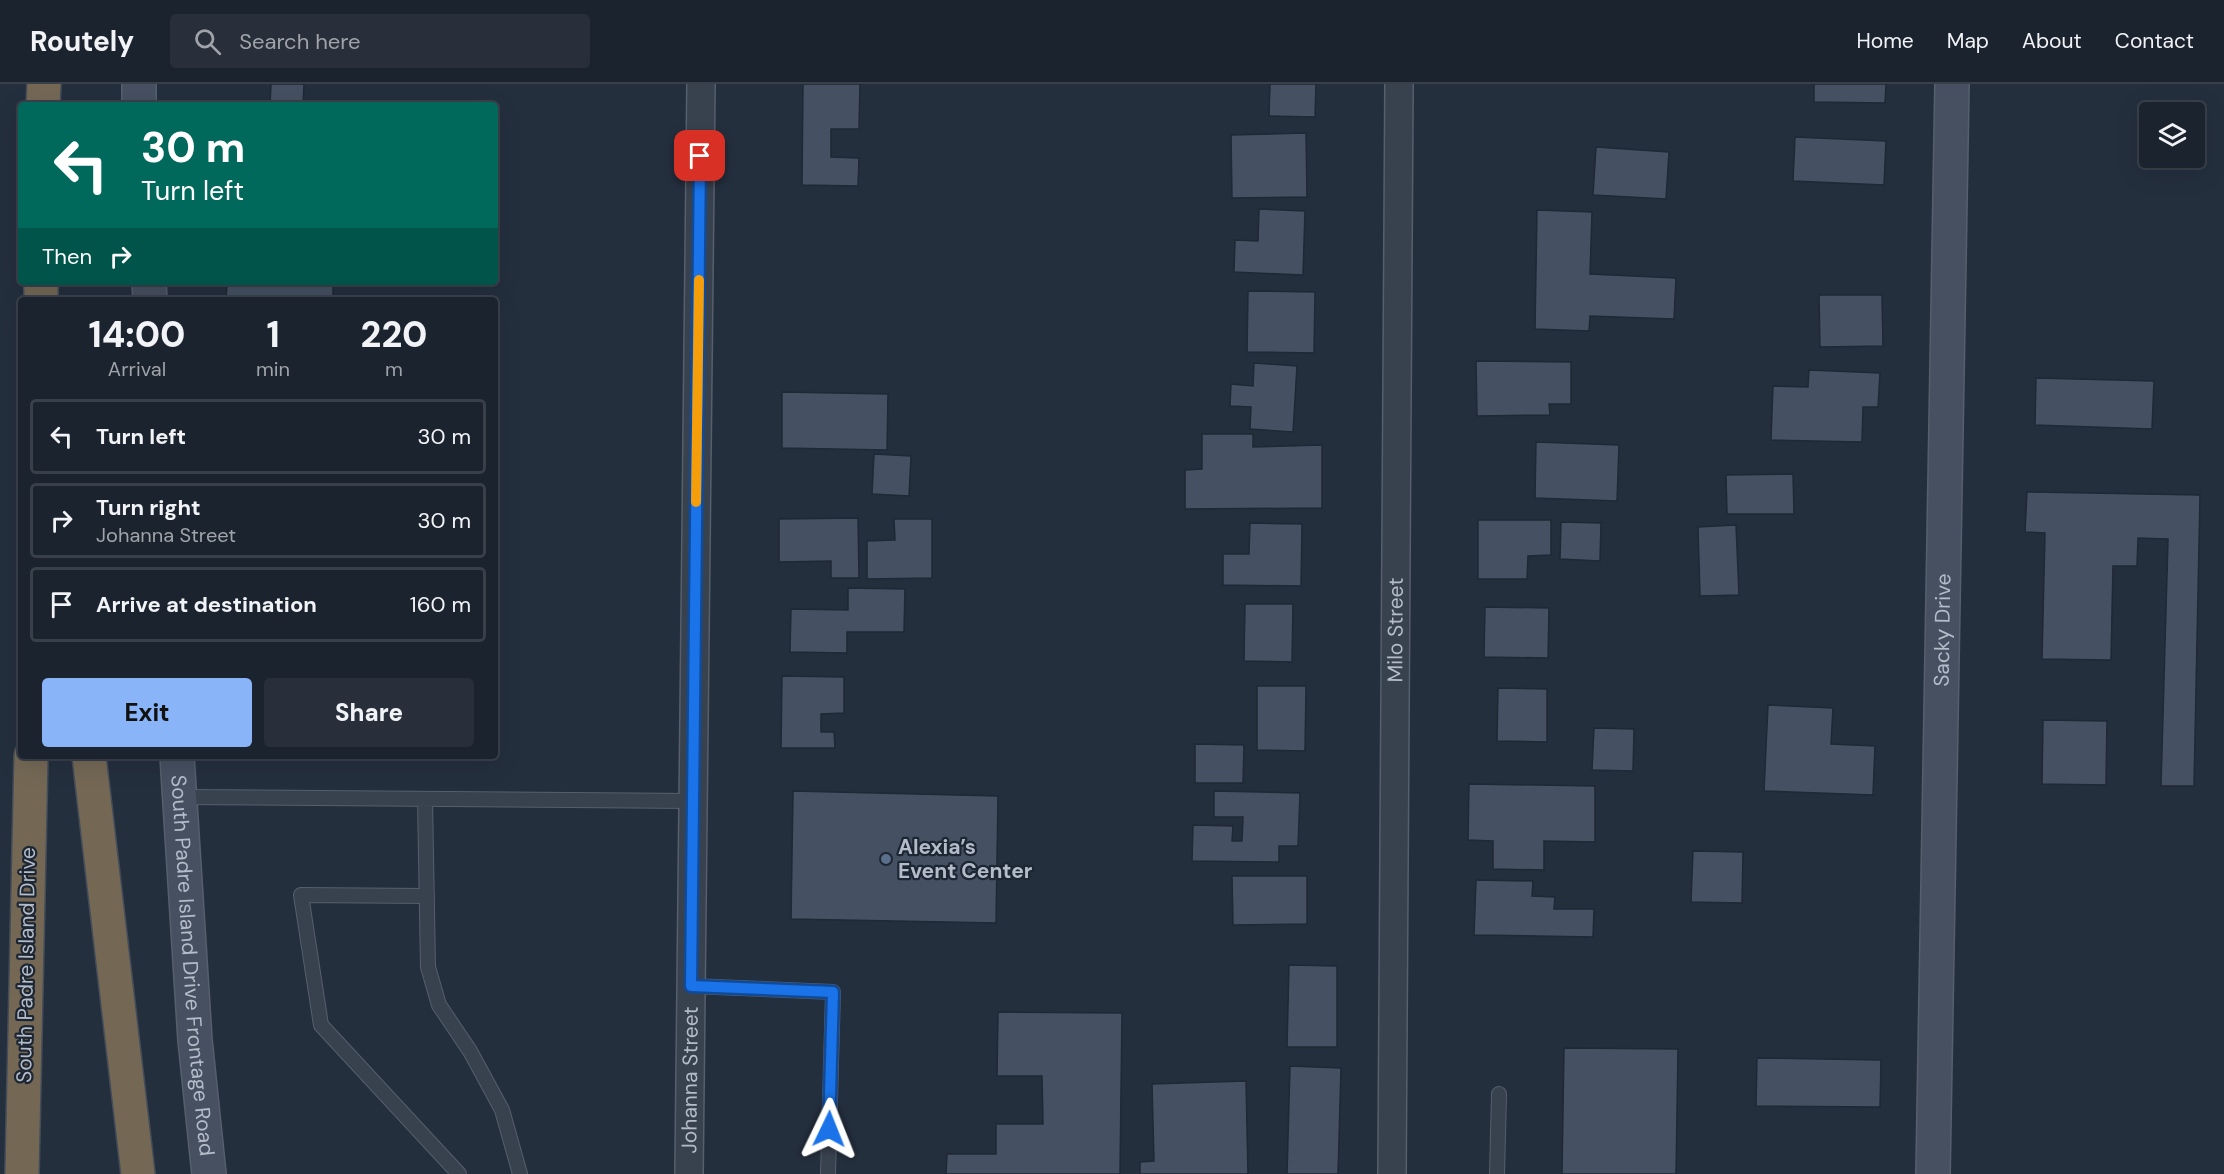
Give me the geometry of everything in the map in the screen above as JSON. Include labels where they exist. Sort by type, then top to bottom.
[{"type":"highway","points":[[44,84],[44,102]]},
{"type":"highway","name":"South Padre Island Drive","points":[[22,1174],[31,759]]},
{"type":"highway","points":[[89,759],[138,1174]]},
{"type":"street","points":[[139,102],[140,84]]},
{"type":"street","name":"Johanna Street","points":[[689,1174],[701,84]]},
{"type":"street","name":"Milo Street","points":[[1392,1174],[1399,84]]},
{"type":"street","name":"Sacky Drive","points":[[1933,1174],[1952,84]]},
{"type":"street","name":"South Padre Island Drive Frontage Road","points":[[177,759],[195,1040],[209,1174]]},
{"type":"lane","points":[[180,797],[693,801]]},
{"type":"lane","points":[[425,799],[428,967],[439,1005],[470,1051],[502,1110],[520,1174]]},
{"type":"lane","points":[[427,896],[301,896],[321,1025],[459,1174]]},
{"type":"lane","points":[[691,986],[833,992],[828,1174]]},
{"type":"lane","points":[[1497,1174],[1499,1094]]},
{"type":"building","points":[[271,84],[304,84],[303,102],[270,102]]},
{"type":"building","points":[[803,84],[860,84],[859,129],[831,129],[831,157],[859,158],[858,186],[802,185]]},
{"type":"building","points":[[1270,84],[1316,84],[1315,117],[1269,116]]},
{"type":"building","points":[[1814,84],[1886,84],[1885,103],[1814,102]]},
{"type":"building","points":[[1306,133],[1307,197],[1232,198],[1231,135]]},
{"type":"building","points":[[1795,137],[1886,141],[1884,185],[1793,181]]},
{"type":"building","points":[[1596,147],[1669,152],[1666,199],[1593,195]]},
{"type":"building","points":[[1259,209],[1305,211],[1303,275],[1234,272],[1235,240],[1258,241]]},
{"type":"building","points":[[1537,210],[1592,212],[1590,274],[1676,278],[1674,319],[1590,316],[1589,331],[1535,329]]},
{"type":"building","points":[[227,285],[333,285],[333,297],[226,297]]},
{"type":"building","points":[[1248,291],[1315,292],[1314,353],[1247,352]]},
{"type":"building","points":[[1819,295],[1882,295],[1883,346],[1820,347]]},
{"type":"building","points":[[1476,361],[1571,362],[1571,404],[1549,404],[1550,415],[1477,416]]},
{"type":"building","points":[[1254,363],[1297,366],[1293,432],[1250,429],[1251,407],[1230,406],[1231,384],[1253,386]]},
{"type":"building","points":[[1809,370],[1880,373],[1878,407],[1863,407],[1862,442],[1771,440],[1773,386],[1808,387]]},
{"type":"building","points":[[2036,378],[2154,381],[2152,429],[2035,425]]},
{"type":"building","points":[[782,392],[888,394],[887,450],[782,448]]},
{"type":"building","points":[[1202,434],[1253,434],[1253,447],[1322,445],[1322,508],[1185,509],[1185,470],[1202,469]]},
{"type":"building","points":[[1536,442],[1619,445],[1617,501],[1535,498]]},
{"type":"building","points":[[874,454],[911,456],[909,496],[872,494]]},
{"type":"building","points":[[1793,474],[1794,514],[1727,514],[1726,475]]},
{"type":"building","points":[[2027,492],[2200,495],[2194,786],[2161,786],[2168,539],[2138,538],[2137,566],[2113,566],[2111,660],[2042,659],[2045,533],[2025,532]]},
{"type":"building","points":[[858,518],[859,578],[831,578],[831,561],[779,562],[779,519]]},
{"type":"building","points":[[894,519],[932,519],[932,578],[867,579],[867,541],[895,540]]},
{"type":"building","points":[[1478,520],[1551,520],[1551,555],[1528,556],[1527,579],[1478,579]]},
{"type":"building","points":[[1561,522],[1601,523],[1600,561],[1560,559]]},
{"type":"building","points":[[1250,523],[1302,524],[1301,586],[1223,585],[1223,554],[1249,554]]},
{"type":"building","points":[[1736,525],[1739,595],[1700,596],[1698,527]]},
{"type":"building","points":[[848,588],[905,589],[904,632],[847,632],[847,653],[790,652],[791,609],[848,610]]},
{"type":"building","points":[[1245,604],[1293,604],[1292,662],[1244,661]]},
{"type":"building","points":[[1485,607],[1549,608],[1548,658],[1484,657]]},
{"type":"building","points":[[782,676],[844,677],[844,713],[821,714],[821,732],[834,732],[835,748],[781,748]]},
{"type":"building","points":[[1257,686],[1306,686],[1305,751],[1257,750]]},
{"type":"building","points":[[1498,688],[1547,689],[1547,742],[1497,741]]},
{"type":"building","points":[[1768,705],[1833,708],[1831,744],[1875,746],[1873,795],[1764,791]]},
{"type":"building","points":[[2043,720],[2107,721],[2106,785],[2042,784]]},
{"type":"building","points":[[1594,728],[1634,729],[1633,771],[1592,770]]},
{"type":"building","points":[[1195,744],[1244,745],[1243,783],[1195,783]]},
{"type":"building","points":[[1469,784],[1595,786],[1595,842],[1544,841],[1544,870],[1493,869],[1493,841],[1468,840]]},
{"type":"building","points":[[793,791],[998,796],[996,923],[791,919]]},
{"type":"building","points":[[1214,791],[1300,793],[1298,846],[1279,846],[1279,862],[1192,861],[1193,825],[1233,826],[1232,841],[1242,841],[1243,817],[1214,817]]},
{"type":"building","points":[[1693,851],[1743,852],[1742,903],[1691,902]]},
{"type":"building","points":[[1232,876],[1307,876],[1307,924],[1233,925]]},
{"type":"building","points":[[1476,880],[1533,881],[1532,896],[1555,897],[1554,909],[1594,909],[1593,937],[1474,935]]},
{"type":"building","points":[[1289,965],[1337,966],[1337,1047],[1287,1047]]},
{"type":"building","points":[[998,1012],[1122,1013],[1120,1174],[946,1174],[947,1154],[996,1154],[996,1124],[1043,1124],[1042,1076],[997,1076]]},
{"type":"building","points":[[1564,1048],[1678,1049],[1676,1174],[1562,1174]]},
{"type":"building","points":[[1757,1058],[1881,1060],[1880,1107],[1756,1106]]},
{"type":"building","points":[[1290,1066],[1341,1068],[1338,1174],[1287,1174]]},
{"type":"building","points":[[1246,1081],[1248,1174],[1140,1174],[1140,1162],[1154,1161],[1152,1084]]},
{"type":"slow traffic","points":[[696,502],[699,280]]},
{"type":"place","name":"Alexia’s Event Center","points":[[886,859]]},
{"type":"route","points":[[700,156],[691,986],[833,992],[829,1129]]}]
